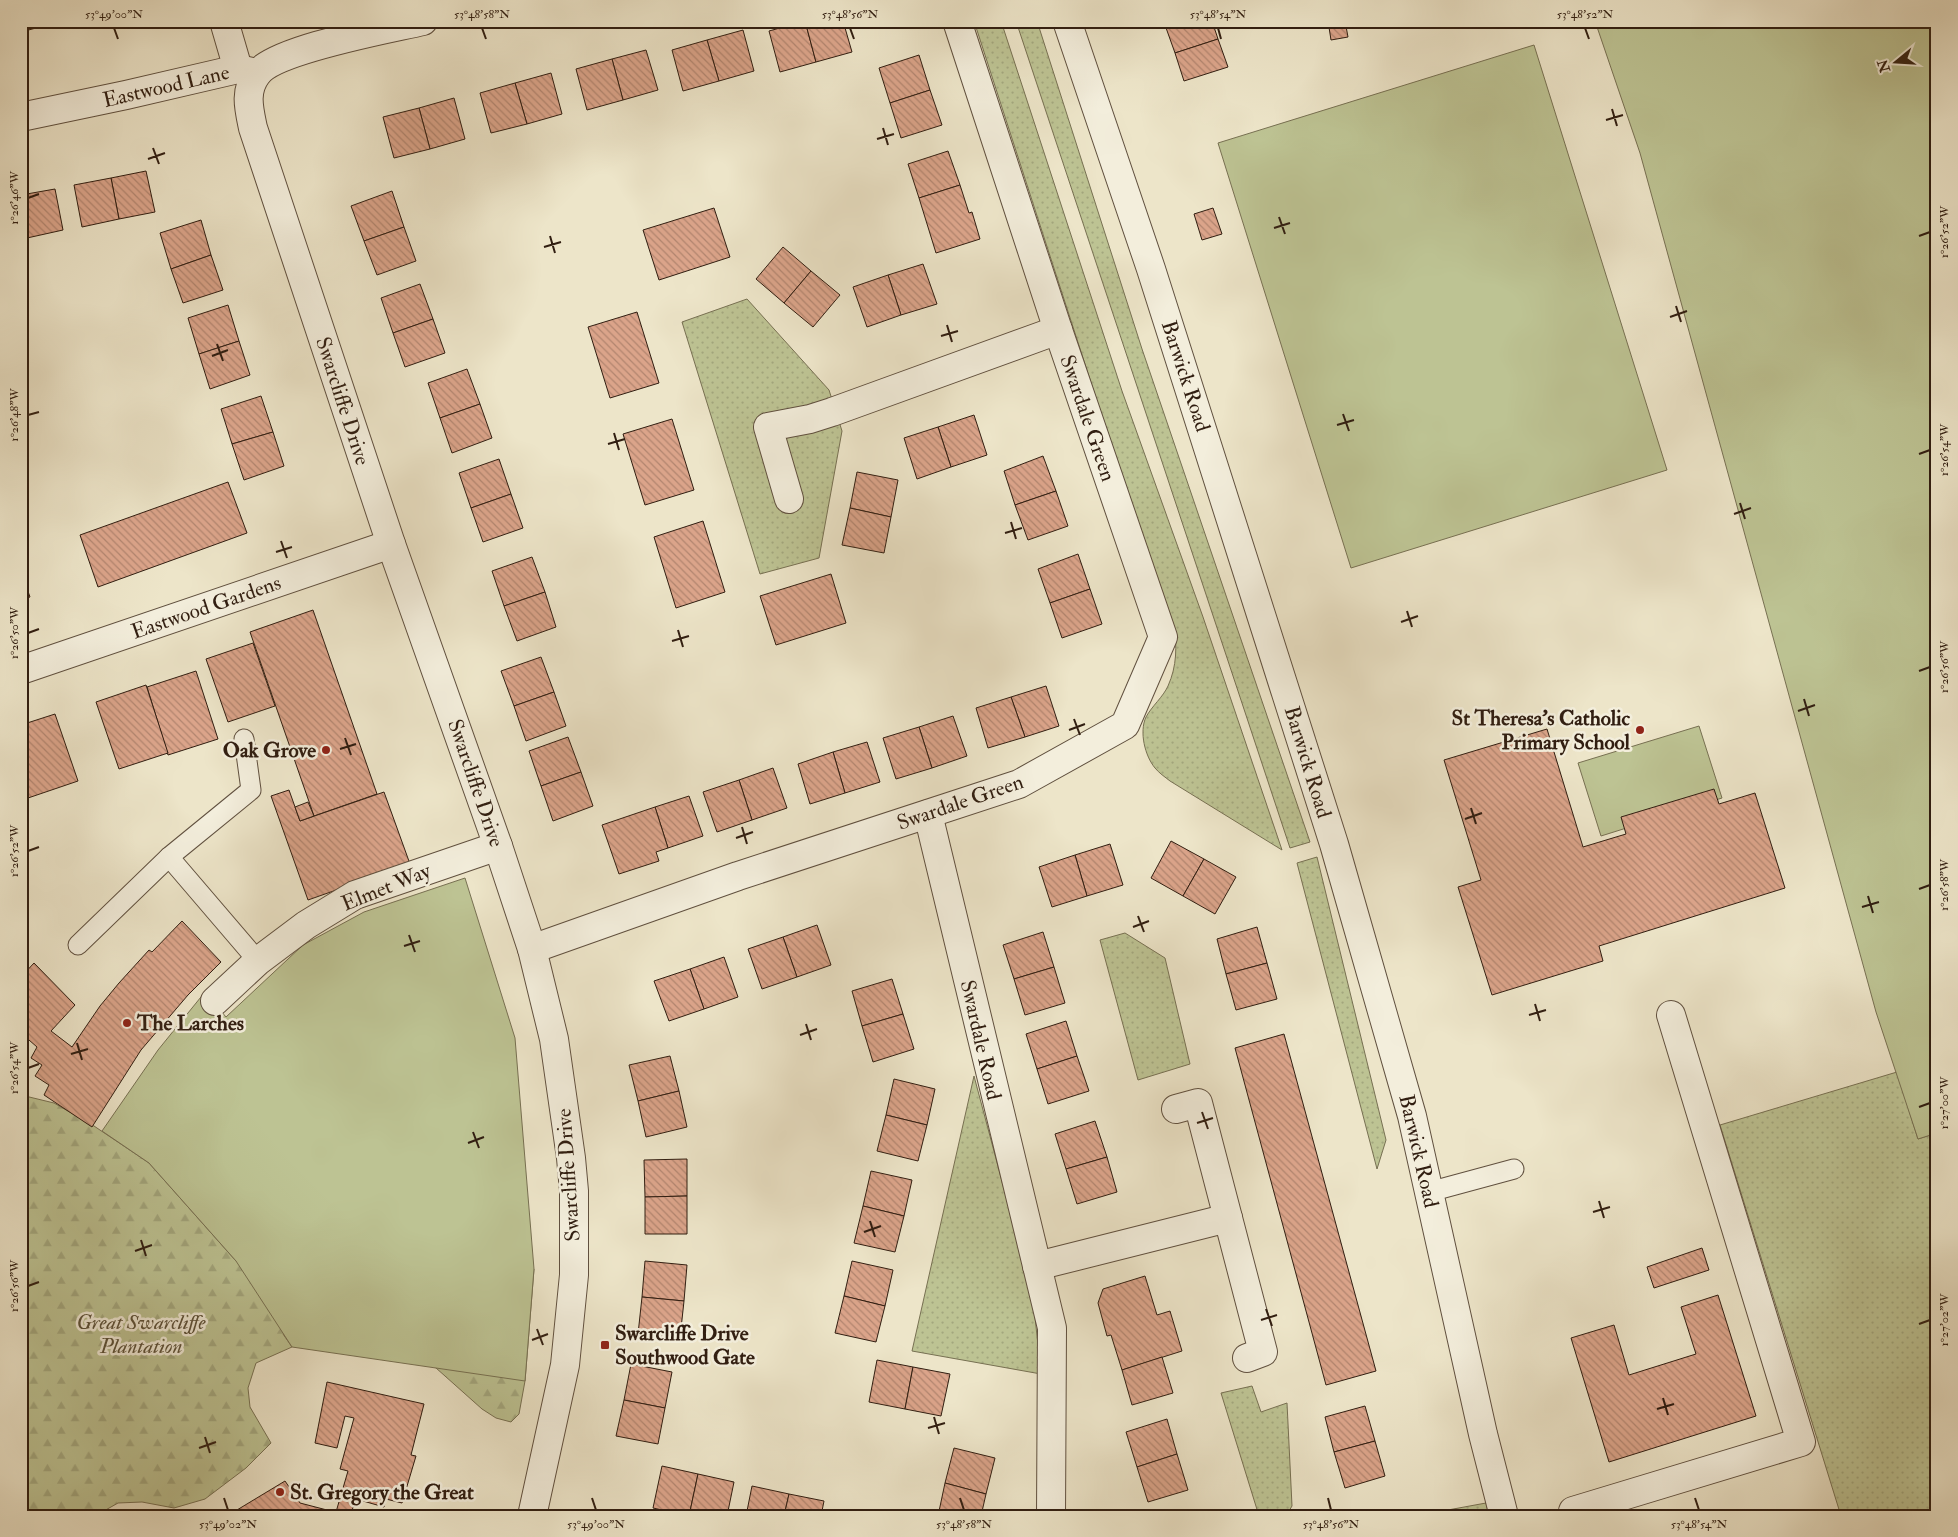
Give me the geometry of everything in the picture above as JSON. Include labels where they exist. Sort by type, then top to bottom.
[{"type":"street","points":[[224,21],[248,71]]},
{"type":"street","name":"Eastwood Lane","points":[[21,117],[248,71],[297,52],[423,21]]},
{"type":"street","name":"Swardale Green","points":[[532,949],[738,876],[1019,784],[1125,725],[1163,637],[1058,330],[957,21]]},
{"type":"street","name":"Barwick Road","points":[[1067,21],[1154,279],[1334,844],[1412,1116],[1483,1434],[1504,1516]]},
{"type":"street","name":"Swarcliffe Drive","points":[[248,71],[249,110],[253,128],[391,544],[498,846],[532,949],[554,1039],[574,1191],[574,1275],[565,1365],[532,1516]]},
{"type":"street","name":"Swardale Green","points":[[790,498],[768,427],[825,414],[1058,330]]},
{"type":"street","name":"Eastwood Gardens","points":[[21,670],[391,544]]},
{"type":"street","name":"Swardale Road","points":[[928,814],[1052,1328],[1051,1516]]},
{"type":"street","name":"Elmet Way","points":[[215,1001],[258,961],[306,925],[355,895],[498,846]]},
{"type":"street","points":[[1572,1511],[1801,1442],[1671,1015]]},
{"type":"street","points":[[1176,1109],[1198,1103],[1264,1352],[1247,1358]]},
{"type":"street","points":[[1037,1266],[1228,1218]]},
{"type":"lane","points":[[78,945],[170,857],[251,790],[244,739]]},
{"type":"lane","points":[[170,857],[258,961]]},
{"type":"lane","points":[[1429,1192],[1514,1170]]},
{"type":"green space","points":[[974,21],[1001,21],[1122,391],[1203,617],[1282,850],[1170,781],[1155,768],[1148,757],[1143,737],[1144,723],[1151,709],[1166,690],[1171,678],[1175,664],[1176,648],[1174,626],[1095,395]]},
{"type":"green space","points":[[1016,21],[1037,21],[1142,349],[1310,842],[1290,848]]},
{"type":"green space","points":[[1595,21],[1937,21],[1937,1133],[1918,1139],[1876,1012],[1640,153]]},
{"type":"green space","points":[[1534,45],[1667,470],[1351,568],[1218,143]]},
{"type":"green space","points":[[747,299],[829,390],[842,431],[819,558],[760,574],[682,322]]},
{"type":"green space","points":[[1699,726],[1722,798],[1601,836],[1578,763]]},
{"type":"green space","points":[[1317,857],[1386,1140],[1377,1169],[1297,863]]},
{"type":"green space","points":[[465,878],[515,1038],[534,1269],[525,1381],[292,1347],[236,1261],[149,1163],[102,1131],[158,1050],[205,992],[226,1017],[303,945],[364,912]]},
{"type":"green space","points":[[1125,933],[1165,958],[1190,1064],[1138,1080],[1100,940]]},
{"type":"green space","points":[[1897,1072],[1918,1139],[1937,1133],[1937,1516],[1841,1516],[1720,1125]]},
{"type":"green space","points":[[974,1076],[1033,1298],[1041,1374],[912,1351]]},
{"type":"green space","name":"Great Swarcliffe Plantation","points":[[21,1095],[54,1103],[94,1126],[149,1163],[236,1261],[534,1269],[525,1381],[519,1414],[511,1422],[496,1418],[482,1409],[436,1368],[410,1348],[283,1334],[292,1347],[256,1363],[248,1388],[250,1407],[271,1443],[246,1468],[205,1499],[174,1508],[142,1502],[118,1503],[95,1516],[21,1516]]},
{"type":"green space","points":[[1252,1386],[1261,1412],[1287,1403],[1292,1506],[1286,1516],[1259,1516],[1221,1393]]},
{"type":"green space","points":[[1486,1503],[1489,1516],[1425,1516],[1426,1514]]},
{"type":"building","points":[[21,21],[34,21],[36,28],[21,32]]},
{"type":"building","points":[[34,21],[58,21],[36,28]]},
{"type":"building","points":[[805,21],[816,62],[780,72],[769,31]]},
{"type":"building","points":[[805,21],[843,21],[852,52],[816,62]]},
{"type":"building","points":[[1176,21],[1212,21],[1218,39],[1175,53],[1165,25]]},
{"type":"building","points":[[1328,21],[1345,21],[1348,37],[1331,40]]},
{"type":"building","points":[[743,30],[754,71],[719,81],[707,40]]},
{"type":"building","points":[[1218,39],[1228,67],[1184,81],[1175,53]]},
{"type":"building","points":[[707,40],[719,81],[683,91],[672,50]]},
{"type":"building","points":[[646,50],[658,90],[623,100],[612,59]]},
{"type":"building","points":[[919,55],[930,90],[890,103],[879,68]]},
{"type":"building","points":[[612,59],[623,100],[587,110],[576,69]]},
{"type":"building","points":[[551,73],[562,114],[527,124],[515,83]]},
{"type":"building","points":[[515,83],[527,124],[491,133],[480,93]]},
{"type":"building","points":[[930,90],[942,125],[901,138],[890,103]]},
{"type":"building","points":[[454,98],[465,139],[430,149],[419,108]]},
{"type":"building","points":[[419,108],[430,149],[394,158],[383,117]]},
{"type":"building","points":[[948,151],[960,185],[919,198],[908,164]]},
{"type":"building","points":[[146,171],[155,212],[119,219],[111,178]]},
{"type":"building","points":[[111,178],[119,219],[82,227],[74,185]]},
{"type":"building","points":[[960,185],[969,213],[972,212],[980,239],[936,253],[919,198]]},
{"type":"building","points":[[55,189],[63,230],[27,238],[21,209],[21,195]]},
{"type":"building","points":[[392,191],[404,227],[364,241],[351,206]]},
{"type":"building","points":[[714,208],[730,257],[659,280],[643,230]]},
{"type":"building","points":[[1213,208],[1222,234],[1202,240],[1194,214]]},
{"type":"building","points":[[21,209],[27,238],[21,239]]},
{"type":"building","points":[[201,220],[211,255],[171,269],[160,233]]},
{"type":"building","points":[[404,227],[416,261],[377,275],[364,241]]},
{"type":"building","points":[[783,247],[811,271],[784,303],[756,279]]},
{"type":"building","points":[[211,255],[223,290],[183,303],[171,269]]},
{"type":"building","points":[[923,264],[937,304],[901,315],[888,275]]},
{"type":"building","points":[[811,271],[840,295],[813,327],[784,303]]},
{"type":"building","points":[[888,275],[901,315],[867,327],[853,287]]},
{"type":"building","points":[[420,284],[433,319],[393,333],[381,298]]},
{"type":"building","points":[[228,305],[239,341],[199,354],[188,318]]},
{"type":"building","points":[[637,312],[659,383],[610,398],[588,327]]},
{"type":"building","points":[[433,319],[445,353],[405,367],[393,333]]},
{"type":"building","points":[[239,341],[250,375],[210,389],[199,354]]},
{"type":"building","points":[[467,369],[480,404],[440,418],[428,383]]},
{"type":"building","points":[[261,396],[273,432],[232,444],[221,409]]},
{"type":"building","points":[[480,404],[492,438],[452,453],[440,418]]},
{"type":"building","points":[[974,415],[987,455],[951,467],[938,427]]},
{"type":"building","points":[[672,419],[694,490],[645,505],[623,434]]},
{"type":"building","points":[[938,427],[951,467],[917,479],[904,438]]},
{"type":"building","points":[[273,432],[284,466],[244,480],[232,444]]},
{"type":"building","points":[[1043,456],[1056,491],[1015,505],[1004,471]]},
{"type":"building","points":[[499,459],[511,494],[471,508],[459,473]]},
{"type":"building","points":[[857,472],[898,480],[891,517],[850,508]]},
{"type":"building","points":[[228,482],[247,533],[98,587],[80,535]]},
{"type":"building","points":[[1056,491],[1068,526],[1028,540],[1015,505]]},
{"type":"building","points":[[511,494],[523,528],[483,542],[471,508]]},
{"type":"building","points":[[850,508],[891,517],[884,553],[842,545]]},
{"type":"building","points":[[703,521],[725,592],[676,608],[654,537]]},
{"type":"building","points":[[1078,554],[1090,589],[1050,603],[1038,569]]},
{"type":"building","points":[[532,557],[545,592],[504,606],[492,571]]},
{"type":"building","points":[[21,572],[30,597],[21,600]]},
{"type":"building","points":[[831,574],[846,623],[776,645],[760,596]]},
{"type":"building","points":[[1090,589],[1102,624],[1062,638],[1050,603]]},
{"type":"building","points":[[545,592],[556,627],[517,641],[504,606]]},
{"type":"building","name":"Oak Grove","points":[[313,610],[377,794],[314,816],[250,632]]},
{"type":"building","name":"Oak Grove","points":[[253,643],[275,706],[228,722],[206,659]]},
{"type":"building","points":[[541,657],[554,692],[514,706],[501,671]]},
{"type":"building","points":[[196,671],[218,739],[168,755],[147,687]]},
{"type":"building","points":[[146,685],[168,753],[119,769],[96,702]]},
{"type":"building","points":[[1046,686],[1059,726],[1025,737],[1011,697]]},
{"type":"building","points":[[554,692],[566,726],[526,741],[514,706]]},
{"type":"building","points":[[1011,697],[1025,737],[988,748],[976,708]]},
{"type":"building","points":[[55,714],[78,781],[28,798],[21,777],[21,725]]},
{"type":"building","points":[[953,716],[967,756],[932,768],[919,727]]},
{"type":"building","points":[[919,727],[932,768],[896,779],[883,738]]},
{"type":"building","points":[[1547,729],[1583,847],[1626,834],[1621,817],[1714,789],[1719,804],[1755,793],[1785,888],[1599,946],[1603,961],[1492,995],[1458,887],[1481,880],[1444,760]]},
{"type":"building","points":[[568,737],[581,772],[541,786],[529,751]]},
{"type":"building","points":[[867,742],[880,782],[845,793],[833,752]]},
{"type":"building","points":[[833,752],[845,793],[810,804],[798,764]]},
{"type":"building","points":[[773,768],[787,808],[752,820],[739,780]]},
{"type":"building","points":[[581,772],[593,806],[553,821],[541,786]]},
{"type":"building","points":[[21,777],[28,796],[21,798]]},
{"type":"building","points":[[739,780],[752,820],[717,832],[703,792]]},
{"type":"building","name":"Oak Grove","points":[[289,790],[300,821],[384,792],[410,864],[308,900],[271,796]]},
{"type":"building","points":[[689,796],[703,836],[668,848],[655,807]]},
{"type":"building","points":[[308,802],[314,816],[300,821],[295,807]]},
{"type":"building","points":[[655,807],[668,848],[656,852],[659,861],[619,874],[602,825]]},
{"type":"building","points":[[1171,841],[1204,859],[1183,896],[1151,878]]},
{"type":"building","points":[[1110,844],[1123,885],[1087,896],[1075,855]]},
{"type":"building","points":[[1075,855],[1087,896],[1052,907],[1039,867]]},
{"type":"building","points":[[1204,859],[1236,877],[1215,914],[1183,896]]},
{"type":"building","name":"The Larches","points":[[182,921],[221,962],[188,995],[141,1050],[92,1127],[44,1095],[49,1085],[35,1076],[42,1065],[31,1058],[37,1047],[21,1033],[21,977],[34,963],[75,1005],[51,1031],[72,1047],[100,1006],[119,983],[149,950],[152,952]]},
{"type":"building","points":[[817,925],[831,965],[797,977],[783,937]]},
{"type":"building","points":[[1257,927],[1267,963],[1226,974],[1217,939]]},
{"type":"building","points":[[1043,932],[1054,967],[1014,979],[1003,945]]},
{"type":"building","points":[[783,937],[797,977],[762,989],[748,949]]},
{"type":"building","points":[[724,957],[738,997],[704,1009],[690,969]]},
{"type":"building","points":[[1267,963],[1277,999],[1236,1010],[1226,974]]},
{"type":"building","points":[[1054,967],[1065,1003],[1025,1015],[1014,979]]},
{"type":"building","points":[[690,969],[704,1009],[669,1021],[654,981]]},
{"type":"building","points":[[892,979],[903,1014],[862,1026],[852,991]]},
{"type":"building","points":[[903,1014],[914,1049],[873,1062],[862,1026]]},
{"type":"building","points":[[1066,1021],[1077,1056],[1037,1069],[1026,1034]]},
{"type":"building","points":[[1284,1034],[1376,1371],[1326,1385],[1235,1048]]},
{"type":"building","points":[[670,1056],[679,1091],[638,1101],[629,1065]]},
{"type":"building","points":[[1077,1056],[1089,1091],[1048,1104],[1037,1069]]},
{"type":"building","points":[[894,1079],[935,1089],[927,1125],[886,1115]]},
{"type":"building","points":[[679,1091],[687,1127],[646,1137],[638,1101]]},
{"type":"building","points":[[886,1115],[927,1125],[918,1161],[877,1151]]},
{"type":"building","points":[[1095,1121],[1107,1157],[1066,1169],[1055,1134]]},
{"type":"building","points":[[1107,1157],[1117,1192],[1077,1204],[1066,1169]]},
{"type":"building","points":[[687,1159],[687,1196],[645,1197],[644,1160]]},
{"type":"building","points":[[871,1171],[912,1180],[904,1216],[863,1206]]},
{"type":"building","points":[[687,1196],[687,1234],[645,1234],[645,1197]]},
{"type":"building","points":[[863,1206],[904,1216],[895,1252],[854,1243]]},
{"type":"building","points":[[1702,1248],[1709,1270],[1654,1288],[1647,1267]]},
{"type":"building","points":[[645,1261],[687,1265],[684,1301],[642,1297]]},
{"type":"building","points":[[852,1261],[893,1270],[885,1306],[844,1296]]},
{"type":"building","points":[[1145,1276],[1157,1315],[1170,1311],[1182,1351],[1122,1370],[1111,1335],[1107,1336],[1098,1303],[1103,1289]]},
{"type":"building","points":[[1718,1295],[1756,1416],[1609,1462],[1571,1338],[1614,1325],[1629,1375],[1696,1354],[1681,1307]]},
{"type":"building","points":[[844,1296],[885,1306],[876,1342],[835,1333]]},
{"type":"building","points":[[642,1297],[684,1301],[680,1338],[638,1334]]},
{"type":"building","points":[[1162,1357],[1173,1393],[1132,1405],[1122,1370]]},
{"type":"building","points":[[877,1360],[913,1367],[905,1409],[869,1402]]},
{"type":"building","points":[[631,1364],[672,1372],[665,1408],[624,1400]]},
{"type":"building","points":[[913,1367],[950,1374],[941,1416],[905,1409]]},
{"type":"building","points":[[327,1382],[424,1404],[411,1455],[416,1456],[402,1503],[386,1499],[384,1507],[356,1499],[350,1516],[336,1512],[348,1471],[340,1469],[354,1418],[345,1416],[337,1448],[315,1443]]},
{"type":"building","points":[[624,1400],[665,1408],[658,1444],[616,1436]]},
{"type":"building","points":[[1365,1406],[1375,1441],[1334,1452],[1325,1417]]},
{"type":"building","points":[[1167,1419],[1177,1454],[1137,1467],[1126,1432]]},
{"type":"building","points":[[1375,1441],[1385,1476],[1345,1488],[1334,1452]]},
{"type":"building","points":[[954,1448],[995,1458],[986,1494],[945,1483]]},
{"type":"building","points":[[1177,1454],[1188,1490],[1148,1502],[1137,1467]]},
{"type":"building","points":[[662,1466],[698,1474],[689,1516],[653,1508]]},
{"type":"building","points":[[698,1474],[734,1482],[727,1516],[689,1516]]},
{"type":"building","name":"St. Gregory the Great","points":[[285,1481],[300,1503],[350,1516],[233,1516],[232,1513]]},
{"type":"building","points":[[945,1483],[986,1494],[981,1516],[938,1516]]},
{"type":"building","points":[[752,1486],[789,1494],[784,1516],[746,1516]]},
{"type":"building","points":[[789,1494],[824,1501],[821,1516],[784,1516]]},
{"type":"place","name":"St Theresa's Catholic Primary School","points":[[1640,730]]},
{"type":"place","name":"Oak Grove","points":[[326,750]]},
{"type":"place","name":"The Larches","points":[[127,1023]]},
{"type":"place","name":"Swarcliffe Drive Southwood Gate","points":[[605,1345]]},
{"type":"place","name":"St. Gregory the Great","points":[[280,1492]]}]
